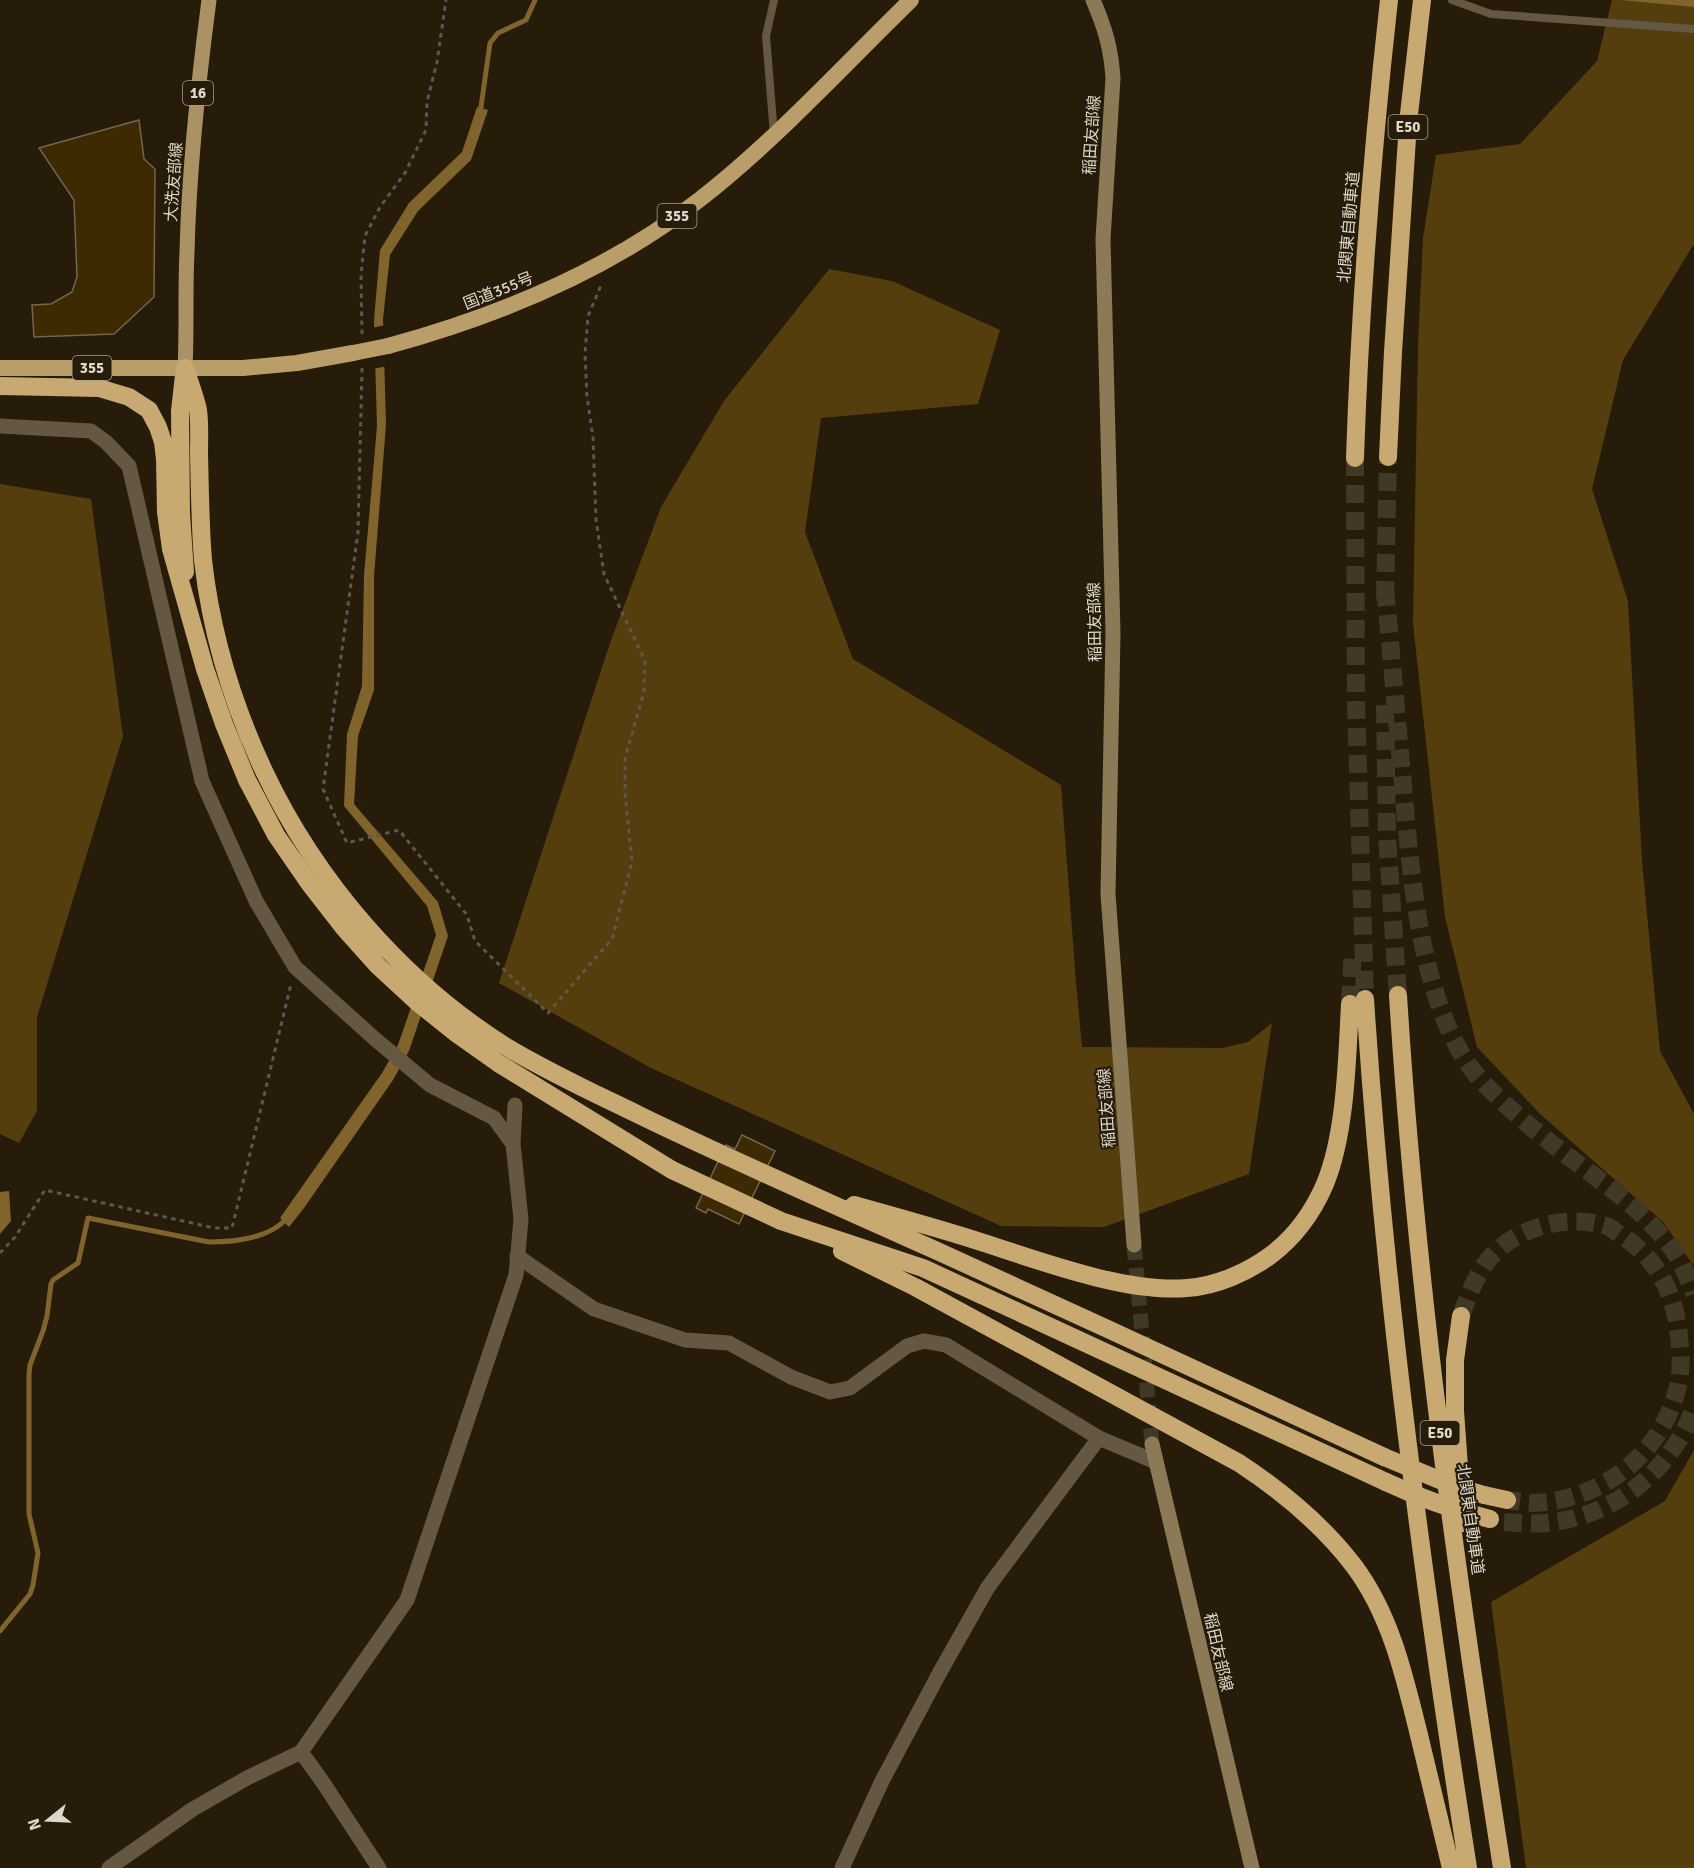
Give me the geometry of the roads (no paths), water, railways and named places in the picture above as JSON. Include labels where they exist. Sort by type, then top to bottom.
[{"type":"highway","name":"国道355号","points":[[0,368],[258,368],[297,363],[358,360],[388,346],[481,317],[560,284],[600,264],[662,227],[699,200],[774,135],[911,0]]},
{"type":"highway","name":"北関東自動車道","points":[[1355,458],[1358,355],[1365,254],[1389,0]]},
{"type":"highway","name":"E50","points":[[1388,457],[1408,123],[1422,0]]},
{"type":"highway","points":[[185,368],[180,411],[181,514],[191,616]]},
{"type":"highway","points":[[185,368],[198,410],[203,560],[211,609],[224,663],[242,717],[264,771],[291,822],[323,871],[356,914],[414,974],[465,1017],[505,1046],[556,1074],[794,1188],[933,1249],[1384,1457],[1454,1486],[1507,1500]]},
{"type":"highway","points":[[0,386],[99,388],[129,397],[149,410],[163,442],[166,512],[171,549],[216,702],[247,780],[276,835],[309,884],[378,966],[417,1002],[507,1069],[672,1170],[926,1293],[1189,1434],[1272,1484],[1303,1509],[1355,1568],[1393,1639],[1405,1678],[1451,1868]]},
{"type":"highway","name":"北関東自動車道","points":[[1398,995],[1418,1247],[1436,1401],[1472,1677],[1502,1868]]},
{"type":"highway","name":"E50","points":[[794,1188],[936,1227],[1016,1254],[1103,1279],[1152,1287],[1188,1288],[1222,1280],[1257,1265],[1285,1244],[1308,1218],[1326,1183],[1340,1131],[1348,1051],[1357,1002],[1374,1134],[1385,1255],[1404,1415],[1437,1668],[1468,1868]]},
{"type":"highway","points":[[781,1221],[923,1268],[1386,1482],[1446,1508],[1497,1520]]},
{"type":"highway","points":[[1461,1316],[1455,1360],[1455,1411],[1472,1677]]},
{"type":"main road","name":"大洗友部線","points":[[185,368],[186,254],[190,186],[209,0]]},
{"type":"main road","name":"稲田友部線","points":[[1094,0],[1111,51],[1113,78],[1103,239],[1113,633],[1108,894],[1134,1245]]},
{"type":"main road","name":"稲田友部線","points":[[1152,1444],[1252,1868]]},
{"type":"street","points":[[0,426],[91,431],[106,442],[129,466],[202,781],[256,901],[295,967],[375,1040],[430,1085],[495,1118],[513,1144]]},
{"type":"street","points":[[109,1868],[193,1809],[247,1778],[301,1752],[407,1600],[516,1275],[521,1219],[513,1144],[516,1105]]},
{"type":"street","points":[[517,1256],[594,1309],[685,1340],[729,1343],[791,1377],[830,1392],[850,1388],[907,1346],[924,1341],[946,1345],[1099,1438],[1156,1462]]},
{"type":"street","points":[[842,1868],[882,1782],[940,1671],[988,1587],[1099,1438]]},
{"type":"street","points":[[301,1752],[379,1868]]},
{"type":"lane","points":[[774,0],[766,36],[774,135]]},
{"type":"lane","points":[[1452,0],[1491,14],[1694,29]]},
{"type":"waterway","points":[[480,114],[490,43],[498,33],[526,20],[535,0]]},
{"type":"waterway","points":[[0,1631],[30,1594],[38,1553],[29,1514],[30,1365],[47,1316],[51,1284],[53,1280],[78,1263],[88,1218],[209,1242],[241,1240],[262,1235],[288,1217]]},
{"type":"tunnel","points":[[1385,599],[1388,457]]},
{"type":"tunnel","points":[[1355,458],[1356,704],[1365,999]]},
{"type":"tunnel","points":[[1385,588],[1414,891],[1430,975],[1442,1013],[1459,1048],[1479,1078],[1532,1128],[1620,1196],[1649,1222],[1676,1254],[1694,1294]]},
{"type":"tunnel","points":[[1385,705],[1387,836],[1398,995]]},
{"type":"tunnel","points":[[1350,1004],[1353,951]]},
{"type":"tunnel","points":[[1461,1316],[1481,1270],[1500,1247],[1528,1231],[1561,1222],[1586,1222],[1609,1227],[1636,1246],[1656,1268],[1674,1307],[1680,1350],[1679,1384],[1669,1414],[1657,1435],[1642,1454],[1624,1470],[1582,1493],[1559,1500],[1534,1503],[1507,1500]]},
{"type":"tunnel","points":[[1134,1245],[1152,1444]]},
{"type":"tunnel","points":[[1504,1522],[1535,1524],[1554,1522],[1578,1517],[1621,1498],[1640,1485],[1672,1451],[1694,1409]]}]
